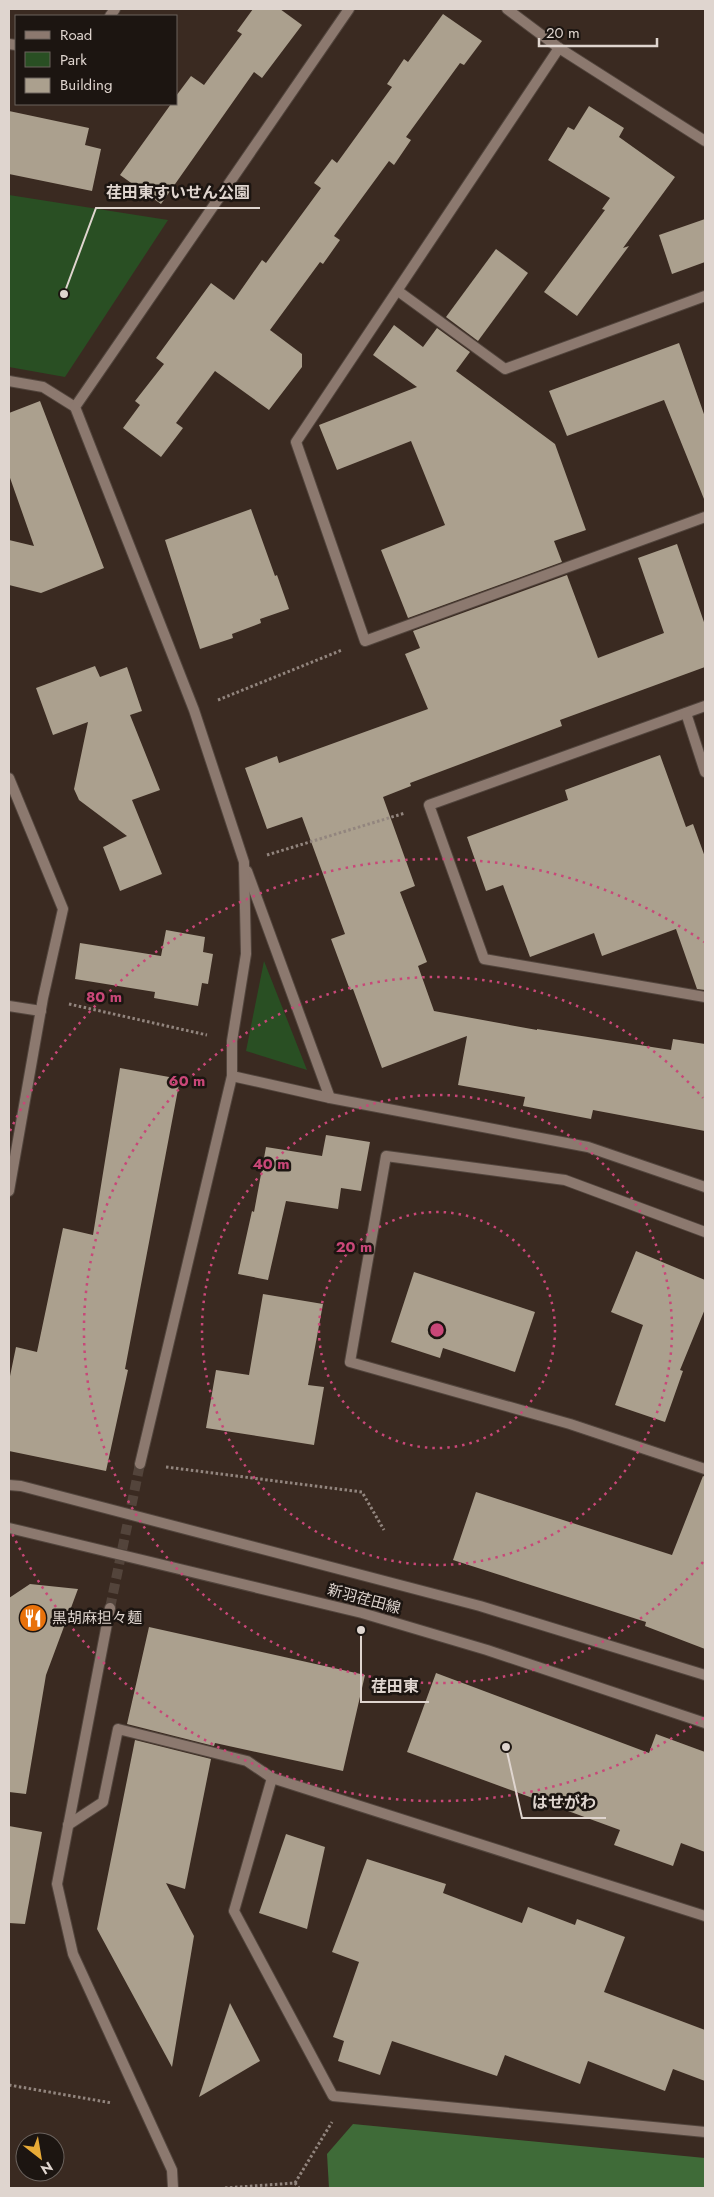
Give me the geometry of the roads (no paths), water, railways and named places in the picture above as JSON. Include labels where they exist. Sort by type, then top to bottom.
[{"type":"street","points":[[75,407],[350,9]]},
{"type":"street","points":[[507,9],[559,48],[705,141]]},
{"type":"street","points":[[559,48],[296,442],[365,641],[705,518]]},
{"type":"street","points":[[398,291],[505,369],[705,296]]},
{"type":"street","points":[[9,381],[43,387],[75,407],[194,710],[244,862],[330,1098]]},
{"type":"street","points":[[705,706],[429,805],[484,959],[705,997]]},
{"type":"street","points":[[686,713],[705,772]]},
{"type":"street","points":[[9,778],[62,910],[41,1012],[9,1191]]},
{"type":"street","points":[[140,1464],[232,1076],[232,1041],[246,954],[244,862]]},
{"type":"street","points":[[9,1006],[41,1012]]},
{"type":"street","points":[[232,1076],[330,1098],[588,1147],[705,1187]]},
{"type":"street","points":[[705,1232],[565,1180],[386,1156],[350,1362],[570,1424],[705,1469]]},
{"type":"street","name":"新羽荏田線","points":[[9,1485],[21,1486],[480,1606],[705,1675]]},
{"type":"street","name":"新羽荏田線","points":[[9,1528],[362,1613],[487,1650],[705,1723]]},
{"type":"street","points":[[110,1608],[57,1884],[73,1954],[172,2170],[174,2188]]},
{"type":"street","points":[[68,1825],[103,1802],[118,1729],[247,1761],[272,1778],[705,1916]]},
{"type":"street","points":[[272,1778],[234,1911],[333,2096],[705,2132]]},
{"type":"tunnel","points":[[110,1608],[140,1464]]},
{"type":"place","name":"荏田東すいせん公園","points":[[64,294]]},
{"type":"place","name":"黒胡麻担々麺","points":[[33,1618]]},
{"type":"place","name":"荏田東","points":[[361,1630]]},
{"type":"place","name":"はせがわ","points":[[506,1747]]}]
